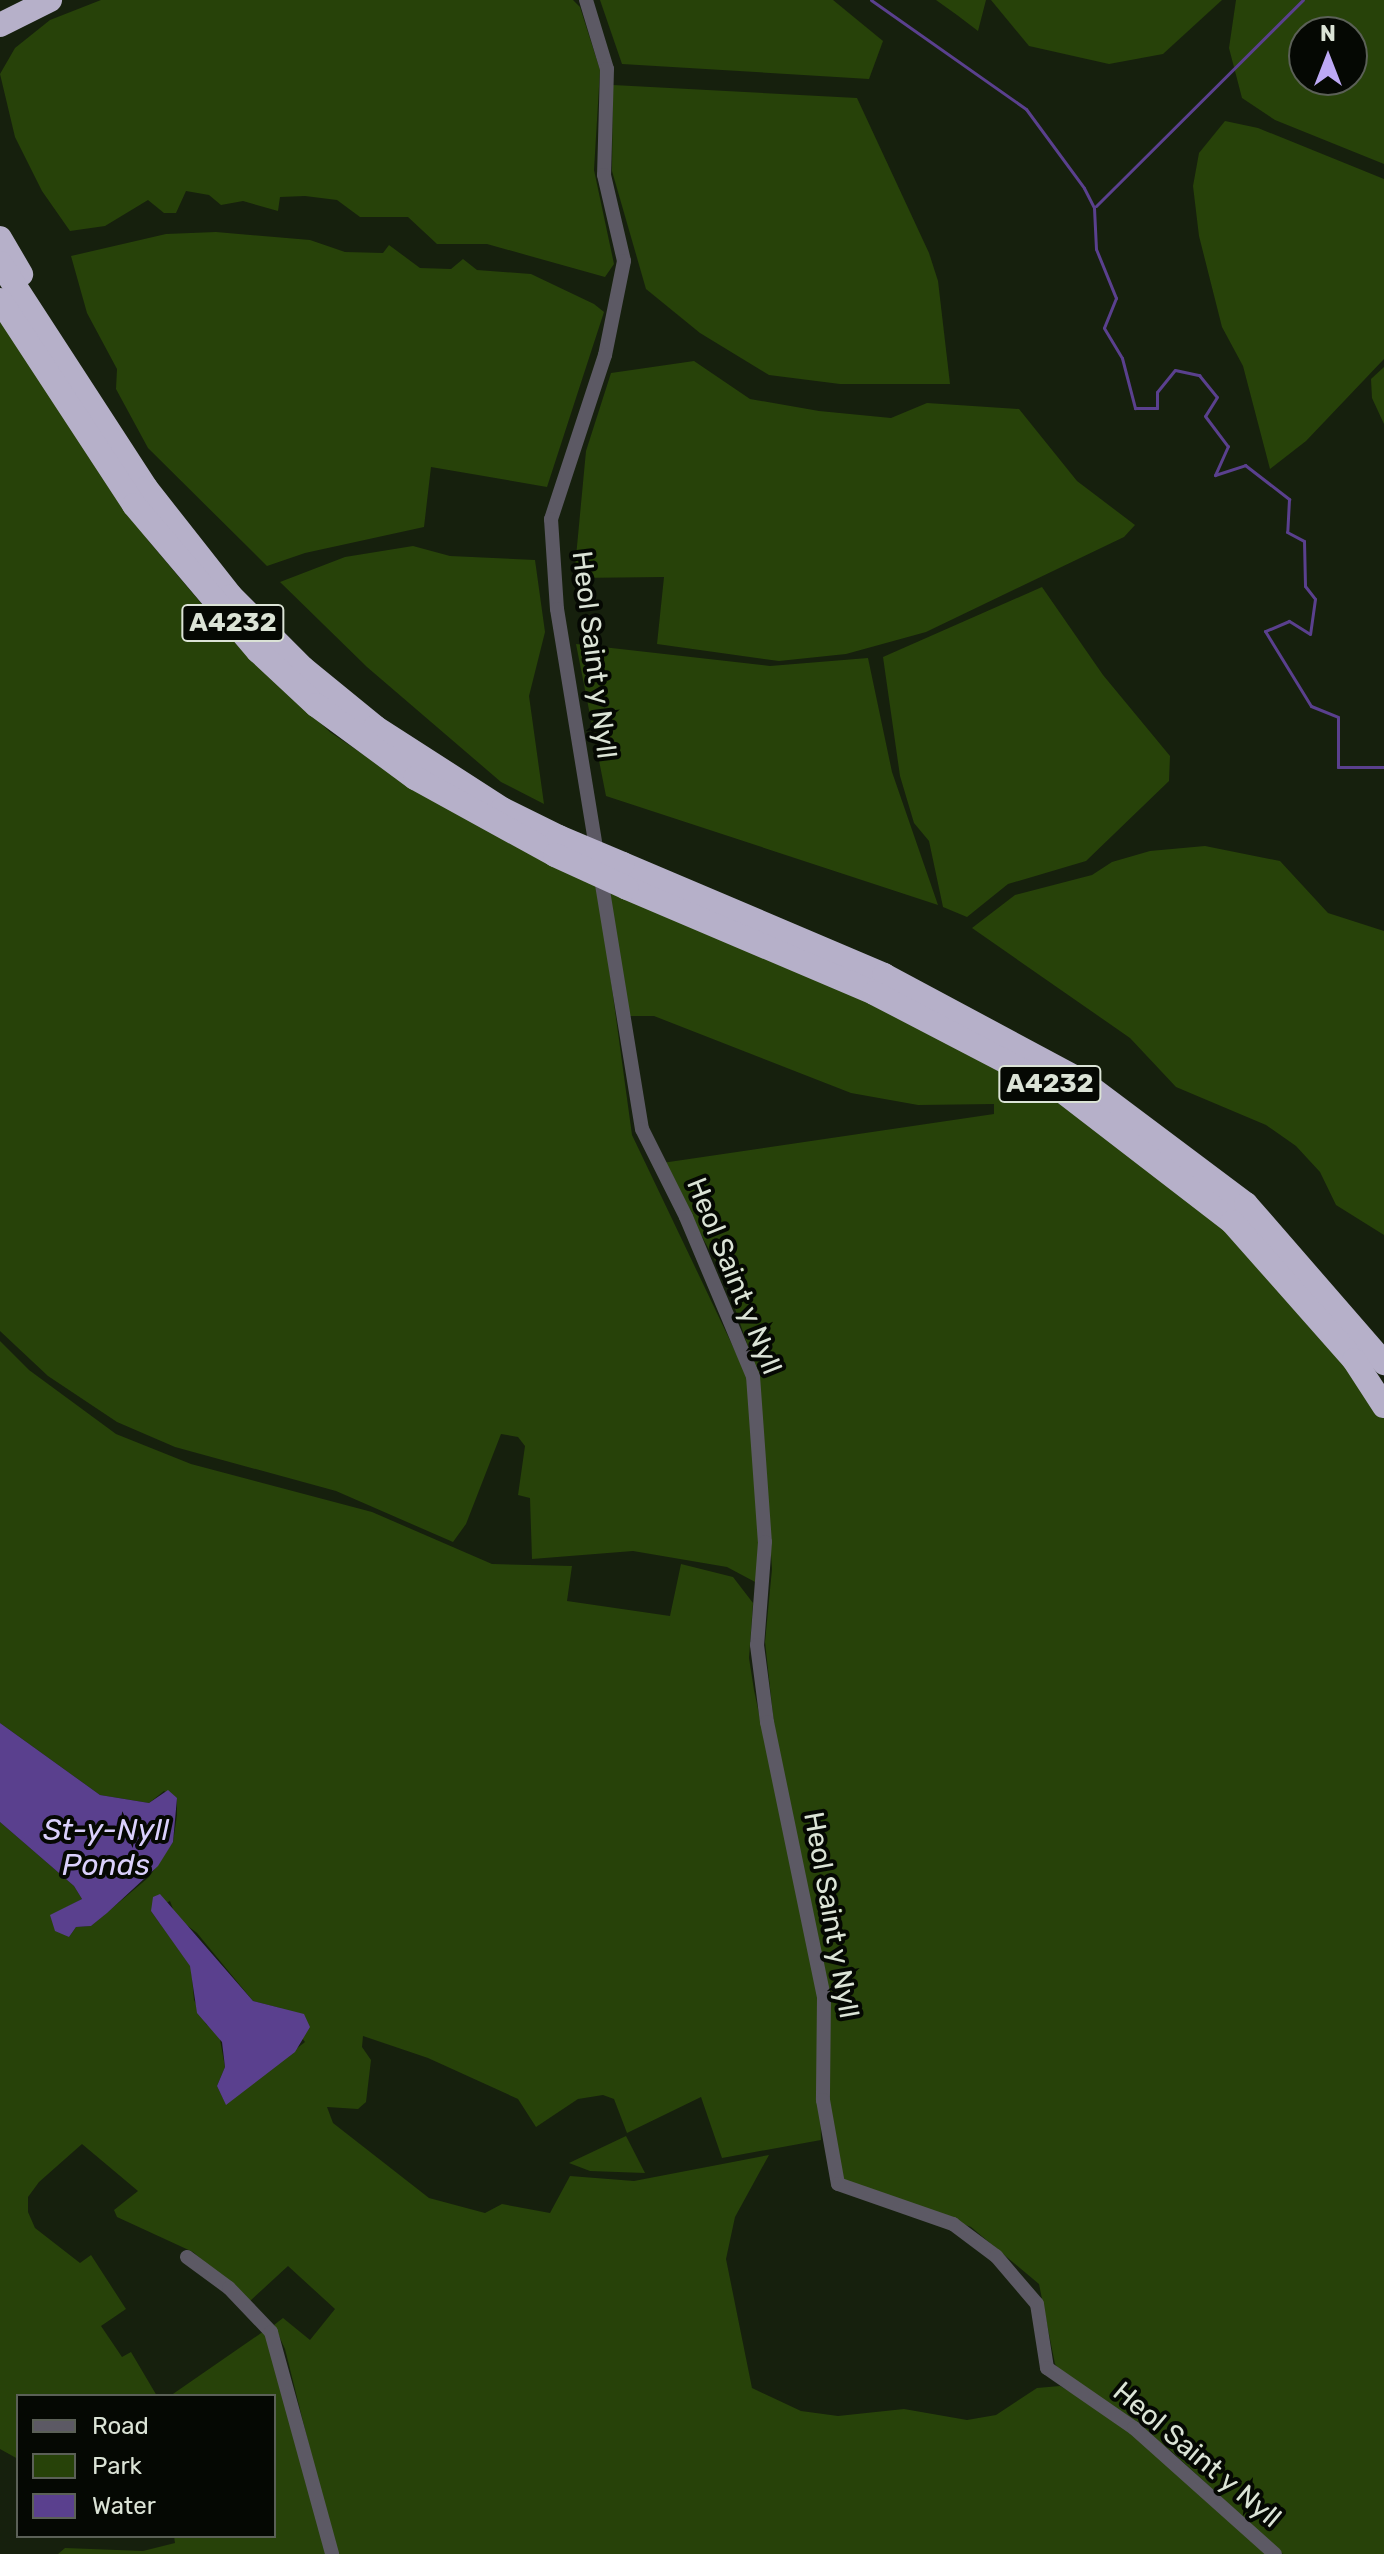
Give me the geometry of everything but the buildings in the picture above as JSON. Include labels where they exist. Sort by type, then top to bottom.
[{"type":"highway","points":[[0,12],[24,0]]},
{"type":"highway","points":[[0,25],[50,0]]},
{"type":"highway","points":[[0,238],[115,443]]},
{"type":"highway","name":"A4232","points":[[0,263],[115,443],[231,596],[303,668],[375,727],[557,846]]},
{"type":"highway","name":"A4232","points":[[0,300],[134,505],[258,651],[316,705],[415,778],[874,993],[1062,1091],[1232,1222],[1354,1360],[1384,1406]]},
{"type":"highway","name":"A4232","points":[[625,876],[884,975],[1082,1081],[1246,1204],[1384,1363]]},
{"type":"street","name":"Heol Saint y Nyll","points":[[586,0],[607,69],[604,175],[624,261],[605,355],[551,519],[557,609],[642,1129],[686,1217],[753,1376],[765,1542],[757,1645],[767,1722],[824,1997],[823,2100],[838,2184],[953,2224],[996,2256],[1037,2304],[1047,2368],[1134,2428],[1275,2554]]},
{"type":"street","points":[[187,2257],[229,2288],[271,2332],[332,2554]]},
{"type":"green space","points":[[101,0],[573,0],[580,7],[600,70],[594,170],[614,264],[605,277],[487,244],[437,244],[408,217],[360,217],[337,200],[305,196],[280,197],[278,211],[243,201],[221,205],[209,195],[186,191],[176,213],[164,213],[148,200],[105,226],[70,231],[42,191],[15,137],[0,74],[15,48],[50,20]]},
{"type":"green space","points":[[600,0],[833,0],[883,41],[869,79],[622,64]]},
{"type":"green space","points":[[936,0],[986,0],[978,31],[957,15]]},
{"type":"green space","points":[[991,0],[1222,0],[1163,54],[1109,64],[1029,46]]},
{"type":"green space","points":[[1236,0],[1384,0],[1384,164],[1275,120],[1242,98],[1229,48]]},
{"type":"green space","points":[[613,85],[857,98],[929,253],[938,281],[950,384],[840,384],[769,375],[700,333],[646,289],[612,171]]},
{"type":"green space","points":[[1225,121],[1258,128],[1384,179],[1384,359],[1306,441],[1270,469],[1243,366],[1222,327],[1199,236],[1193,186],[1199,153]]},
{"type":"green space","points":[[216,232],[310,240],[345,252],[383,253],[389,245],[420,268],[451,269],[463,259],[477,270],[531,274],[594,304],[604,312],[547,487],[431,467],[424,527],[305,553],[267,566],[148,448],[116,389],[117,369],[87,313],[71,256],[166,234]]},
{"type":"green space","points":[[0,319],[147,539],[232,640],[330,732],[416,790],[598,886],[632,1135],[747,1376],[759,1531],[757,1583],[727,1567],[633,1551],[532,1559],[530,1498],[518,1495],[525,1446],[518,1437],[501,1434],[466,1524],[453,1542],[336,1491],[175,1447],[117,1422],[48,1376],[0,1331]]},
{"type":"green space","points":[[694,361],[750,399],[819,411],[891,418],[927,403],[1019,409],[1077,481],[1135,525],[1124,537],[926,632],[846,654],[779,661],[657,644],[664,577],[574,578],[586,451],[611,373]]},
{"type":"green space","points":[[1384,367],[1384,424],[1372,398],[1371,379]]},
{"type":"green space","points":[[413,546],[450,556],[535,560],[545,632],[529,696],[544,804],[501,782],[367,667],[280,582],[345,557]]},
{"type":"green space","points":[[1042,587],[1103,675],[1170,756],[1169,781],[1086,861],[1008,884],[967,917],[943,907],[929,841],[914,823],[900,776],[883,657]]},
{"type":"green space","points":[[576,644],[770,666],[868,658],[892,772],[938,905],[606,796]]},
{"type":"green space","points":[[1205,846],[1280,861],[1328,913],[1384,931],[1384,1235],[1336,1205],[1320,1172],[1296,1146],[1266,1125],[1176,1087],[1130,1038],[972,928],[1015,895],[1092,875],[1112,862],[1150,851]]},
{"type":"green space","points":[[606,889],[1002,1055],[1234,1228],[1384,1412],[1384,2554],[1283,2554],[1170,2450],[1067,2380],[1055,2364],[1039,2284],[971,2227],[840,2179],[828,2101],[830,2028],[774,1724],[765,1642],[772,1569],[759,1378],[724,1277],[662,1163],[994,1114],[994,1104],[918,1105],[851,1093],[654,1016],[626,1016]]},
{"type":"green space","points":[[0,1341],[29,1370],[116,1434],[191,1464],[372,1512],[492,1564],[572,1566],[567,1601],[670,1616],[681,1564],[733,1577],[753,1603],[749,1658],[754,1690],[818,1994],[821,2140],[722,2158],[701,2097],[627,2133],[614,2099],[603,2095],[578,2099],[536,2127],[518,2099],[428,2058],[363,2036],[362,2047],[371,2060],[366,2102],[358,2109],[327,2107],[333,2123],[429,2198],[485,2213],[502,2204],[550,2213],[570,2176],[634,2181],[769,2155],[735,2217],[726,2259],[752,2388],[801,2411],[838,2416],[904,2409],[967,2420],[996,2415],[1037,2388],[1060,2386],[1107,2413],[1272,2554],[336,2554],[285,2349],[274,2325],[283,2318],[310,2340],[335,2309],[288,2266],[250,2301],[193,2252],[117,2217],[114,2210],[138,2191],[82,2144],[39,2182],[28,2197],[28,2212],[35,2228],[80,2263],[91,2255],[126,2309],[101,2326],[122,2357],[131,2352],[156,2394],[16,2394],[16,2458],[0,2449],[0,1822],[74,1886],[82,1899],[65,1908],[63,1933],[69,1937],[76,1927],[91,1926],[149,1877],[173,1842],[177,1798],[164,1791],[149,1803],[100,1795],[0,1723]],"holes":[[[170,1901],[176,1917],[197,1933],[253,2001],[280,2008],[305,2042],[226,2104],[217,2086],[225,2067],[219,2034],[206,2024],[194,2000],[191,1966],[151,1911]]]},
{"type":"green space","points":[[626,2136],[645,2173],[590,2171],[569,2163]]},
{"type":"green space","points":[[267,2329],[330,2554],[58,2554],[65,2548],[143,2551],[175,2543],[174,2538],[276,2538],[276,2394],[173,2394]]},
{"type":"water","name":"St-y-Nyll Ponds","points":[[0,1723],[100,1795],[149,1803],[168,1790],[177,1798],[173,1842],[158,1866],[91,1926],[76,1927],[69,1937],[55,1931],[50,1915],[82,1899],[74,1886],[0,1822]]},
{"type":"water","name":"St-y-Nyll Ponds","points":[[160,1894],[253,2001],[304,2014],[310,2027],[295,2052],[226,2105],[217,2086],[225,2067],[222,2042],[197,2013],[190,1966],[151,1911],[153,1897]]},
{"type":"waterway","points":[[871,0],[1026,109],[1084,188],[1094,208],[1096,249],[1116,298],[1104,328],[1122,358],[1135,408],[1157,408],[1157,392],[1175,370],[1199,375],[1217,397],[1205,416],[1228,446],[1215,475],[1245,465],[1289,499],[1287,532],[1304,541],[1305,586],[1315,599],[1310,634],[1289,621],[1265,631],[1311,706],[1338,717],[1338,767],[1384,767]]},
{"type":"waterway","points":[[1096,206],[1303,0]]}]
